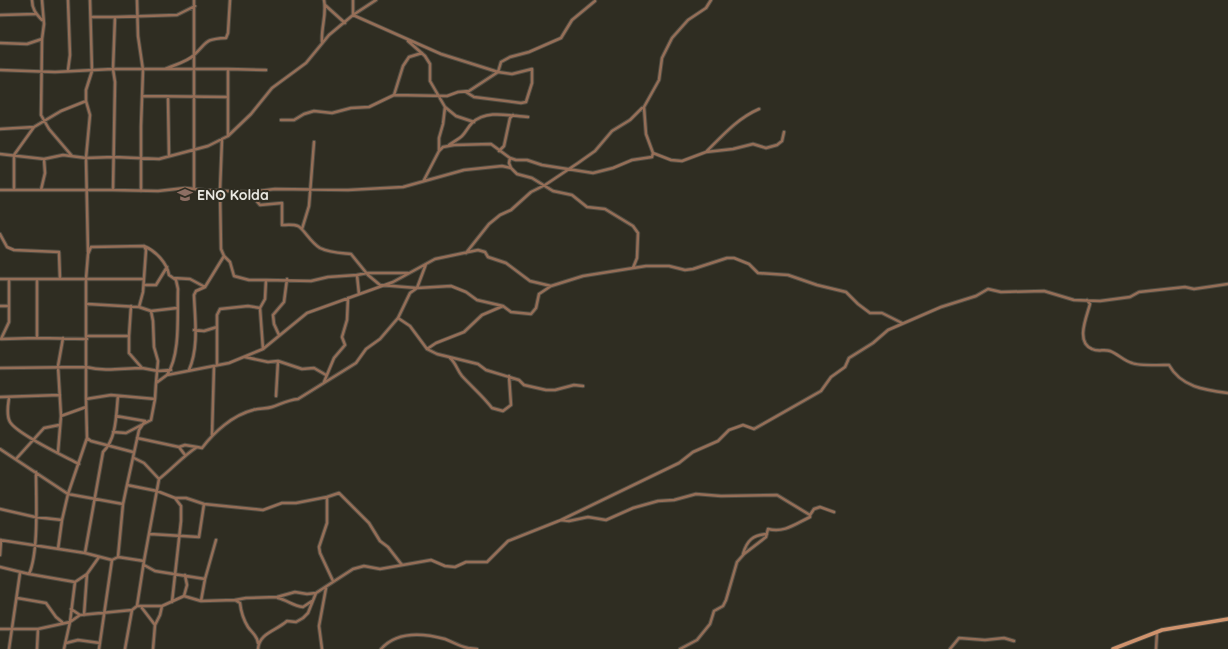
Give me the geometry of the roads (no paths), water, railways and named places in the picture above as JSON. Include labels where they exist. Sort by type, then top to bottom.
[{"type":"main road","points":[[1113,649],[1157,633],[1188,624],[1228,618]]},
{"type":"street","points":[[32,0],[32,6],[36,14],[43,20]]},
{"type":"street","points":[[42,0],[41,115],[44,122],[72,156]]},
{"type":"street","points":[[68,0],[70,55],[68,70]]},
{"type":"street","points":[[58,550],[62,520],[68,494],[87,438],[86,399],[88,378],[86,367],[88,304],[86,278],[88,254],[86,158],[90,115],[86,101],[86,90],[92,71],[90,0]]},
{"type":"street","points":[[137,0],[143,70],[141,191]]},
{"type":"street","points":[[194,0],[194,56],[196,70],[194,97],[194,189]]},
{"type":"street","points":[[164,70],[194,56],[202,45],[210,40],[226,38],[228,33],[230,0]]},
{"type":"street","points":[[322,42],[322,29],[326,11],[324,0]]},
{"type":"street","points":[[353,0],[353,15]]},
{"type":"street","points":[[0,154],[44,159],[62,155],[86,158],[141,157],[159,159],[194,150],[222,139],[228,136],[250,114],[272,88],[306,63],[322,42],[353,15],[376,0]]},
{"type":"street","points":[[653,154],[646,134],[644,107],[662,72],[662,58],[672,38],[688,20],[706,8],[711,0]]},
{"type":"street","points":[[281,120],[294,120],[304,114],[314,111],[332,113],[345,109],[369,108],[394,95],[447,96],[458,92],[469,91],[498,72],[502,62],[510,57],[529,52],[561,38],[572,20],[595,1]]},
{"type":"street","points":[[325,5],[345,23]]},
{"type":"street","points":[[91,17],[177,15],[195,6]]},
{"type":"street","points":[[0,15],[36,14]]},
{"type":"street","points":[[353,15],[406,40],[417,43],[441,54],[498,72],[512,74],[532,69],[532,83],[526,102],[521,103],[474,96],[466,91]]},
{"type":"street","points":[[113,190],[115,82],[113,69],[115,17]]},
{"type":"street","points":[[0,43],[28,44],[42,39]]},
{"type":"street","points":[[406,40],[422,54],[430,64],[430,81],[445,107],[456,116],[474,122]]},
{"type":"street","points":[[394,95],[403,66],[409,57],[422,54]]},
{"type":"street","points":[[0,70],[42,70],[55,72],[68,70],[92,71],[113,69],[266,70]]},
{"type":"street","points":[[228,69],[228,136]]},
{"type":"street","points":[[142,96],[228,97]]},
{"type":"street","points":[[168,96],[169,156]]},
{"type":"street","points":[[0,129],[34,127],[61,111],[86,101]]},
{"type":"street","points":[[439,151],[439,138],[443,124],[445,107]]},
{"type":"street","points":[[465,253],[489,224],[500,215],[511,210],[531,192],[570,169],[595,151],[612,131],[630,120],[642,108]]},
{"type":"street","points":[[706,152],[740,119],[759,109]]},
{"type":"street","points":[[424,180],[439,151],[462,136],[474,122],[493,114],[528,117]]},
{"type":"street","points":[[499,151],[504,146],[510,118],[513,115]]},
{"type":"street","points":[[14,190],[14,155],[34,127]]},
{"type":"street","points":[[653,154],[671,160],[682,161],[706,152],[733,149],[753,144],[766,148],[772,147],[782,141],[784,132]]},
{"type":"street","points":[[222,139],[220,190],[221,249],[224,256],[230,262],[234,276],[249,280],[287,279],[311,281],[328,276],[357,275],[366,273],[408,273]]},
{"type":"street","points":[[302,229],[306,219],[310,190],[314,142]]},
{"type":"street","points":[[447,146],[491,144],[499,151],[516,160],[527,160],[542,165],[599,173],[632,160],[652,157],[653,154]]},
{"type":"street","points":[[510,158],[509,163],[511,168],[517,174],[532,178],[554,191],[572,195],[587,207],[605,209],[633,226],[638,233],[637,258],[633,268]]},
{"type":"street","points":[[40,190],[46,173],[44,159]]},
{"type":"street","points":[[0,190],[141,191],[185,188],[249,192],[275,189],[310,190],[403,187],[464,170],[502,166],[509,163]]},
{"type":"street","points":[[502,166],[511,168]]},
{"type":"street","points":[[249,192],[260,205],[282,203],[282,225],[297,225],[302,229],[308,238],[321,248],[334,252],[351,254],[366,273],[380,285],[417,288],[451,286],[466,292],[477,300],[503,306],[511,312],[531,314],[536,308],[539,294],[551,286],[583,276],[633,268],[669,266],[685,270],[728,258],[734,258],[749,264],[758,273],[788,275],[810,283],[846,292],[870,313],[882,313],[902,323]]},
{"type":"street","points":[[0,234],[7,247],[14,250],[59,252],[60,279]]},
{"type":"street","points":[[88,254],[91,247],[144,246],[152,249],[168,267],[169,275],[176,280],[178,289],[176,348],[171,370],[156,383]]},
{"type":"street","points":[[140,307],[144,285],[146,250],[144,246]]},
{"type":"street","points":[[167,375],[216,366],[263,349],[307,313],[380,285],[393,282],[427,263],[442,257],[478,250],[485,252],[488,257],[506,263],[530,281],[551,286]]},
{"type":"street","points":[[189,370],[194,359],[196,347],[194,330],[194,295],[196,291],[205,288],[224,256]]},
{"type":"street","points":[[137,438],[179,447],[185,445],[202,448],[212,436],[239,415],[252,410],[273,407],[288,400],[298,399],[356,363],[366,348],[380,339],[398,318],[410,293],[417,288],[427,263]]},
{"type":"street","points":[[144,285],[156,285],[168,267]]},
{"type":"street","points":[[357,275],[359,294]]},
{"type":"street","points":[[172,278],[190,279],[205,288]]},
{"type":"street","points":[[0,279],[144,279]]},
{"type":"street","points":[[10,279],[9,322],[0,339],[129,336]]},
{"type":"street","points":[[37,279],[37,338]]},
{"type":"street","points":[[279,335],[274,324],[273,315],[284,302],[287,279]]},
{"type":"street","points":[[263,349],[260,308],[265,299],[266,280]]},
{"type":"street","points":[[137,606],[142,608],[162,606],[184,596],[202,601],[277,597],[295,592],[307,594],[316,593],[326,588],[333,581],[353,569],[364,566],[372,569],[431,560],[445,566],[455,567],[466,562],[486,562],[508,541],[561,520],[634,484],[679,464],[694,452],[718,441],[729,430],[743,426],[754,429],[807,400],[821,391],[831,377],[845,367],[849,358],[867,347],[888,330],[988,289],[1001,292],[1044,291],[1070,299],[1108,301],[1130,297],[1139,292],[1185,287],[1194,290],[1228,284]]},
{"type":"street","points":[[324,382],[334,358],[345,345],[342,337],[346,320],[348,298]]},
{"type":"street","points":[[1087,300],[1090,304],[1084,321],[1083,337],[1086,345],[1091,349],[1111,351],[1121,359],[1134,364],[1169,365],[1173,372],[1194,388],[1228,393]]},
{"type":"street","points":[[88,304],[131,306],[140,307],[151,311],[178,308]]},
{"type":"street","points":[[0,306],[9,306]]},
{"type":"street","points":[[131,306],[129,353],[142,368]]},
{"type":"street","points":[[212,436],[217,315],[220,309],[248,306],[260,308]]},
{"type":"street","points":[[427,349],[436,343],[464,332],[482,315],[503,306]]},
{"type":"street","points":[[113,432],[126,433],[151,420],[155,399],[158,361],[154,347],[151,311]]},
{"type":"street","points":[[398,318],[410,326],[427,349],[450,358],[478,364],[486,370],[509,375],[519,380],[524,385],[546,390],[555,390],[574,385],[583,386]]},
{"type":"street","points":[[194,330],[204,331],[217,327]]},
{"type":"street","points":[[58,452],[59,425],[61,416],[58,366],[63,338]]},
{"type":"street","points":[[244,357],[268,362],[278,361],[302,369],[314,368],[326,375]]},
{"type":"street","points":[[450,358],[456,363],[460,374],[492,408],[503,411],[511,405],[509,375]]},
{"type":"street","points":[[276,396],[278,361]]},
{"type":"street","points":[[0,368],[42,369],[58,366],[86,367],[98,370],[114,371],[142,368],[158,371],[171,370]]},
{"type":"street","points":[[0,398],[60,395]]},
{"type":"street","points":[[86,399],[96,396],[155,399]]},
{"type":"street","points":[[85,553],[103,452],[109,446],[113,432],[118,396]]},
{"type":"street","points":[[9,398],[9,421],[12,426],[78,464]]},
{"type":"street","points":[[61,416],[86,407]]},
{"type":"street","points":[[116,416],[145,422]]},
{"type":"street","points":[[118,557],[123,504],[134,458],[133,452],[139,430],[145,422]]},
{"type":"street","points":[[16,459],[44,428],[59,425]]},
{"type":"street","points":[[87,438],[91,441],[133,452]]},
{"type":"street","points":[[179,447],[185,455]]},
{"type":"street","points":[[71,609],[80,615],[84,615],[132,610],[137,606],[159,479],[185,455],[197,447]]},
{"type":"street","points":[[0,449],[68,494],[123,504]]},
{"type":"street","points":[[134,458],[144,462],[159,479]]},
{"type":"street","points":[[29,574],[32,567],[34,546],[36,472]]},
{"type":"street","points":[[127,485],[157,491],[175,498],[186,498],[204,504],[263,510],[282,502],[296,503],[339,493],[369,523],[380,541],[402,565]]},
{"type":"street","points":[[561,520],[569,521],[588,517],[606,520],[633,508],[658,501],[674,500],[696,494],[722,496],[777,495],[810,515]]},
{"type":"street","points":[[327,497],[327,523],[319,547],[320,553],[333,581]]},
{"type":"street","points":[[172,602],[181,506],[175,498]]},
{"type":"street","points":[[150,534],[179,537],[199,537],[204,504]]},
{"type":"street","points":[[680,649],[696,640],[710,624],[714,611],[723,606],[737,562],[742,556],[766,537],[768,529],[780,531],[794,526],[810,517],[814,509],[820,507],[834,512]]},
{"type":"street","points":[[0,509],[35,517],[62,520]]},
{"type":"street","points":[[742,556],[749,540],[756,535],[767,534]]},
{"type":"street","points":[[0,555],[1,540],[85,553],[112,560],[118,557],[144,561]]},
{"type":"street","points":[[202,601],[205,579],[216,540]]},
{"type":"street","points":[[0,567],[20,573],[75,582],[87,574],[98,556]]},
{"type":"street","points":[[99,649],[112,560]]},
{"type":"street","points":[[144,565],[156,571],[205,579]]},
{"type":"street","points":[[10,649],[20,573]]},
{"type":"street","points":[[84,615],[87,574]]},
{"type":"street","points":[[184,596],[187,585],[185,575]]},
{"type":"street","points":[[64,649],[70,622],[75,582]]},
{"type":"street","points":[[322,649],[319,626],[326,588]]},
{"type":"street","points":[[258,643],[264,635],[275,631],[287,622],[296,622],[303,618],[308,613],[316,593]]},
{"type":"street","points":[[277,597],[286,600],[293,605],[303,607],[312,600]]},
{"type":"street","points":[[17,598],[46,603],[56,617],[63,623]]},
{"type":"street","points":[[234,600],[240,603],[242,616],[248,627],[257,637],[258,649]]},
{"type":"street","points":[[152,649],[155,625],[160,615],[162,606]]},
{"type":"street","points":[[142,608],[155,625]]},
{"type":"street","points":[[125,649],[132,610]]},
{"type":"street","points":[[0,629],[38,629],[70,622],[80,615]]},
{"type":"street","points":[[37,649],[38,629]]},
{"type":"street","points":[[1156,649],[1157,633]]},
{"type":"street","points":[[381,649],[397,637],[413,635],[447,640],[460,646],[477,649]]},
{"type":"street","points":[[950,649],[959,638],[985,640],[1004,638],[1014,641]]},
{"type":"street","points":[[65,643],[78,640],[100,643]]},
{"type":"place","name":"ENO Kolda","points":[[185,195]]}]
